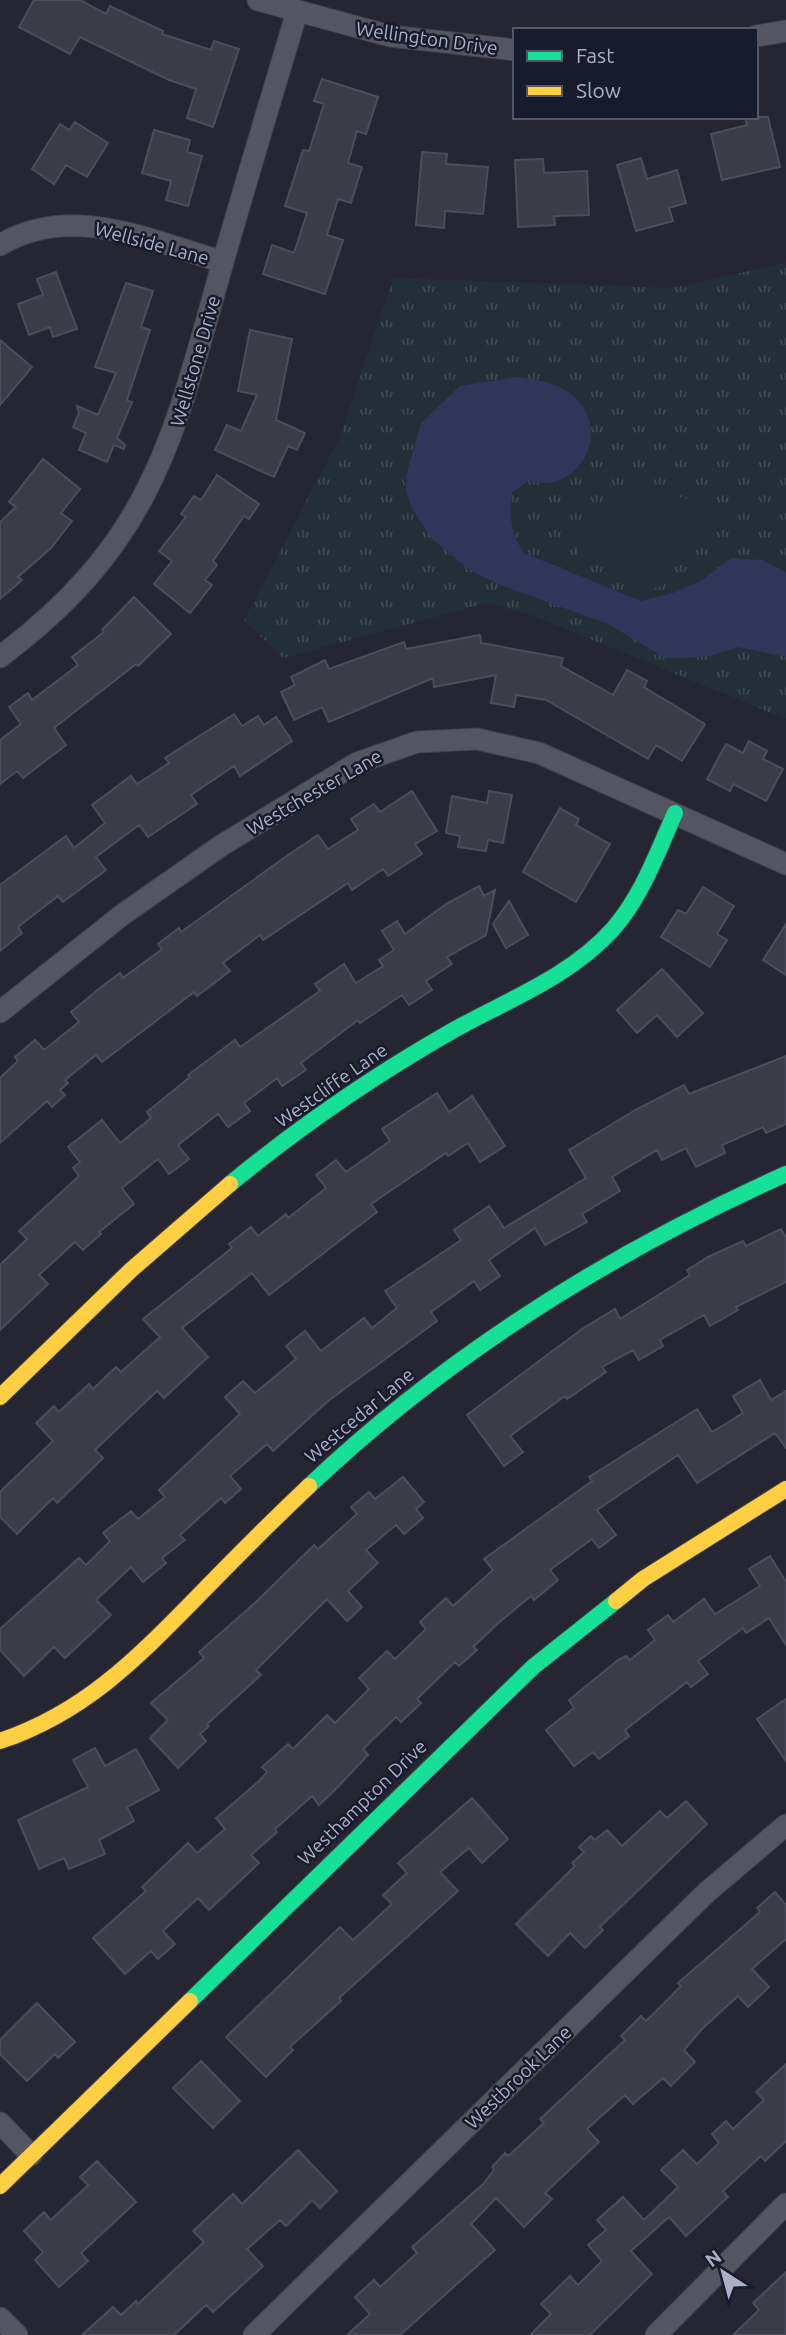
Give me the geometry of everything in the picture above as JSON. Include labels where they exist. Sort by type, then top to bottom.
[{"type":"street","name":"Wellington Drive","points":[[258,0],[390,36],[513,50]]},
{"type":"street","name":"Wellstone Drive","points":[[0,657],[54,613],[85,583],[116,546],[141,504],[169,447],[184,404],[297,12]]},
{"type":"street","points":[[758,36],[786,31]]},
{"type":"street","name":"Wellside Lane","points":[[0,245],[43,227],[85,225],[127,233],[223,262]]},
{"type":"street","name":"Westchester Lane","points":[[0,1012],[85,944],[186,869],[345,769],[398,747],[455,738],[516,747],[562,762],[786,864]]},
{"type":"street","name":"Westcliffe Lane","points":[[0,1397],[160,1243],[269,1154],[426,1046],[592,950],[615,927],[636,895],[675,813]]},
{"type":"street","name":"Westcedar Lane","points":[[0,1741],[36,1729],[89,1697],[342,1455],[468,1354],[618,1258],[696,1216],[786,1174]]},
{"type":"street","name":"Westhampton Drive","points":[[0,2186],[525,1674],[643,1579],[786,1489]]},
{"type":"street","name":"Westbrook Lane","points":[[254,2335],[706,1892],[786,1825]]},
{"type":"street","points":[[0,2123],[31,2155]]},
{"type":"street","points":[[656,2335],[786,2204]]},
{"type":"street","points":[[0,2318],[16,2335]]},
{"type":"green space","points":[[786,263],[786,719],[531,615],[487,603],[283,658],[244,620],[340,437],[393,278],[672,288]]},
{"type":"green space","points":[[657,491],[700,502],[709,518],[702,533],[679,539],[670,545],[667,579],[663,585],[655,588],[642,585],[629,570],[617,562],[589,564],[578,555],[576,539],[585,514],[624,496]]},
{"type":"water","points":[[516,377],[550,383],[568,392],[587,414],[591,427],[587,454],[569,475],[552,483],[528,481],[513,492],[512,524],[524,553],[641,601],[673,593],[702,580],[731,558],[762,560],[786,572],[786,657],[738,647],[707,657],[665,658],[608,624],[498,584],[470,570],[432,539],[412,509],[406,492],[406,475],[421,423],[460,386]]},
{"type":"building","points":[[34,0],[80,0],[106,14],[110,6],[163,31],[162,34],[211,50],[214,41],[239,49],[213,127],[187,118],[196,89],[169,80],[80,37],[70,54],[19,27]]},
{"type":"building","points":[[322,79],[378,97],[366,134],[357,131],[348,163],[362,167],[351,203],[338,199],[327,235],[343,240],[325,294],[263,274],[272,245],[294,253],[307,213],[285,206],[303,150],[309,151],[324,104],[314,101]]},
{"type":"building","points":[[768,117],[780,167],[722,180],[711,134],[747,125],[746,119]]},
{"type":"building","points":[[75,122],[108,143],[87,177],[66,165],[54,184],[32,169],[60,124],[69,130]]},
{"type":"building","points":[[154,130],[190,140],[187,152],[202,156],[188,206],[166,200],[171,181],[142,173]]},
{"type":"building","points":[[422,152],[447,154],[446,164],[488,167],[483,214],[445,211],[444,228],[416,225]]},
{"type":"building","points":[[641,158],[647,179],[677,170],[686,203],[669,208],[673,221],[636,231],[617,165]]},
{"type":"building","points":[[543,159],[544,173],[587,171],[589,215],[554,216],[555,225],[518,227],[515,160]]},
{"type":"building","points":[[56,272],[77,329],[53,337],[50,327],[29,335],[18,304],[43,295],[37,279]]},
{"type":"building","points":[[126,283],[153,291],[141,327],[150,330],[127,400],[132,402],[117,438],[125,445],[124,449],[114,445],[107,462],[79,450],[86,433],[73,427],[79,413],[77,406],[98,415],[116,373],[95,367]]},
{"type":"building","points":[[250,330],[292,339],[276,420],[305,433],[297,450],[288,446],[274,477],[215,450],[227,425],[241,431],[257,395],[238,391]]},
{"type":"building","points":[[0,340],[32,367],[0,405]]},
{"type":"building","points":[[43,459],[80,489],[61,513],[72,521],[51,548],[18,577],[22,580],[0,599],[0,522],[16,507],[9,502]]},
{"type":"building","points":[[217,475],[259,504],[249,519],[244,516],[213,561],[217,565],[205,580],[212,585],[190,613],[154,584],[172,561],[159,551],[186,517],[181,514],[194,496],[201,500]]},
{"type":"building","points":[[134,597],[171,634],[138,666],[136,664],[54,728],[66,745],[23,778],[17,771],[0,784],[0,740],[21,724],[9,707],[28,693],[32,700],[78,665],[72,657],[104,632],[102,630]]},
{"type":"building","points":[[480,635],[481,643],[563,658],[561,666],[613,695],[627,670],[647,681],[644,687],[705,724],[682,761],[656,745],[648,759],[546,700],[516,695],[514,707],[491,703],[496,675],[434,687],[433,678],[329,722],[322,707],[294,720],[281,692],[295,685],[291,677],[325,660],[329,669],[404,642],[406,649]]},
{"type":"building","points":[[234,714],[242,726],[258,716],[264,725],[276,717],[292,741],[240,776],[234,766],[191,795],[197,804],[148,837],[139,825],[96,857],[106,870],[63,902],[58,896],[18,927],[22,933],[0,951],[0,885],[66,836],[74,848],[105,823],[92,805],[131,776],[137,784],[169,763],[165,758]]},
{"type":"building","points":[[749,741],[767,751],[763,759],[783,769],[766,801],[733,784],[730,791],[707,779],[726,744],[743,753]]},
{"type":"building","points":[[412,791],[437,831],[415,844],[422,854],[388,876],[383,869],[352,890],[348,883],[263,940],[260,935],[223,963],[230,971],[197,996],[194,992],[102,1062],[96,1055],[65,1080],[68,1083],[60,1090],[65,1095],[52,1107],[47,1101],[0,1143],[0,1078],[18,1061],[15,1057],[35,1040],[44,1050],[79,1022],[71,1012],[120,973],[123,978],[162,949],[158,944],[179,928],[181,932],[318,835],[328,849],[358,830],[351,819],[374,804],[380,812]]},
{"type":"building","points":[[489,791],[512,795],[503,843],[488,840],[486,851],[458,847],[460,836],[446,833],[452,796],[487,803]]},
{"type":"building","points":[[560,808],[579,819],[576,825],[610,844],[576,902],[523,872]]},
{"type":"building","points":[[479,886],[484,896],[495,890],[486,935],[447,957],[452,964],[426,981],[432,990],[409,1005],[402,995],[360,1023],[358,1020],[301,1063],[306,1070],[282,1086],[277,1078],[244,1103],[250,1111],[228,1127],[218,1114],[178,1145],[189,1159],[169,1174],[158,1159],[122,1188],[134,1204],[99,1232],[101,1234],[83,1250],[75,1242],[39,1275],[48,1284],[0,1330],[0,1265],[27,1239],[19,1231],[79,1176],[73,1168],[80,1162],[68,1147],[102,1120],[120,1143],[151,1118],[147,1112],[190,1077],[188,1075],[235,1040],[240,1047],[320,991],[315,984],[344,964],[356,983],[383,966],[379,960],[394,950],[382,931],[397,921],[405,934],[446,904]]},
{"type":"building","points":[[703,887],[734,906],[717,934],[727,940],[710,967],[661,937],[678,910],[686,914]]},
{"type":"building","points":[[509,901],[528,935],[506,948],[493,924]]},
{"type":"building","points":[[786,924],[786,975],[763,960]]},
{"type":"building","points":[[662,969],[703,1013],[677,1037],[657,1015],[637,1033],[617,1010]]},
{"type":"building","points":[[786,1056],[786,1124],[766,1133],[763,1127],[722,1145],[725,1153],[696,1167],[686,1148],[662,1160],[657,1150],[612,1177],[620,1191],[582,1214],[587,1222],[545,1245],[535,1228],[489,1260],[500,1276],[480,1290],[474,1281],[431,1312],[437,1321],[328,1401],[273,1451],[267,1444],[230,1476],[241,1489],[225,1503],[221,1498],[180,1535],[185,1540],[162,1558],[166,1563],[143,1582],[131,1567],[96,1600],[111,1615],[65,1658],[54,1647],[24,1676],[0,1650],[0,1629],[79,1558],[86,1565],[110,1541],[103,1533],[131,1511],[138,1519],[165,1497],[159,1490],[240,1414],[225,1397],[243,1381],[255,1393],[296,1359],[286,1346],[305,1331],[321,1351],[364,1318],[372,1328],[397,1308],[385,1291],[461,1240],[454,1230],[489,1206],[504,1228],[586,1178],[569,1150],[637,1109],[684,1085],[689,1094]]},
{"type":"building","points":[[437,1093],[449,1112],[472,1096],[505,1146],[480,1162],[468,1143],[448,1156],[446,1153],[371,1204],[377,1212],[269,1295],[252,1273],[182,1328],[208,1357],[164,1398],[157,1391],[95,1450],[103,1458],[57,1503],[53,1498],[17,1534],[0,1517],[0,1492],[53,1441],[36,1423],[54,1406],[59,1412],[89,1384],[93,1389],[116,1367],[121,1372],[160,1337],[143,1319],[232,1248],[229,1244],[251,1227],[258,1236],[286,1214],[288,1218],[326,1188],[316,1175],[336,1160],[346,1172],[390,1141],[382,1129]]},
{"type":"building","points":[[781,1229],[786,1238],[786,1282],[736,1307],[738,1310],[710,1326],[704,1315],[660,1340],[663,1346],[639,1360],[633,1350],[602,1367],[606,1372],[567,1399],[565,1396],[510,1436],[523,1452],[504,1466],[467,1415],[582,1329],[615,1309],[620,1319],[690,1275],[687,1270],[708,1257],[743,1241],[746,1246]]},
{"type":"building","points":[[760,1380],[771,1400],[786,1391],[786,1448],[775,1433],[697,1483],[678,1455],[597,1510],[616,1535],[599,1548],[592,1539],[550,1570],[558,1580],[534,1600],[531,1596],[496,1625],[473,1647],[477,1650],[459,1666],[455,1662],[417,1699],[421,1703],[401,1722],[396,1717],[363,1749],[368,1755],[319,1805],[312,1796],[275,1829],[277,1832],[251,1855],[259,1863],[209,1910],[198,1898],[163,1931],[175,1944],[158,1959],[151,1951],[125,1974],[93,1938],[146,1891],[142,1887],[188,1843],[197,1853],[225,1829],[216,1818],[259,1781],[267,1772],[262,1767],[288,1744],[293,1749],[327,1715],[335,1723],[369,1689],[359,1678],[387,1651],[395,1659],[426,1629],[420,1622],[446,1598],[453,1606],[493,1570],[484,1559],[592,1481],[589,1477],[697,1409],[712,1432],[743,1413],[733,1396]]},
{"type":"building","points":[[403,1477],[424,1502],[416,1509],[423,1518],[404,1534],[396,1525],[366,1550],[378,1563],[348,1591],[362,1607],[347,1621],[327,1599],[256,1670],[261,1675],[207,1724],[209,1726],[200,1734],[206,1741],[178,1768],[150,1738],[168,1720],[151,1703],[204,1658],[199,1652],[256,1602],[314,1545],[318,1549],[357,1514],[351,1507],[369,1492],[375,1499]]},
{"type":"building","points":[[770,1556],[786,1582],[786,1645],[769,1618],[746,1633],[743,1628],[698,1661],[708,1674],[691,1687],[687,1682],[625,1730],[629,1736],[599,1759],[593,1752],[574,1766],[546,1730],[574,1708],[569,1700],[618,1660],[626,1656],[630,1660],[655,1640],[648,1630],[668,1615],[673,1622],[704,1599],[715,1614],[760,1586],[749,1569]]},
{"type":"building","points":[[786,1699],[786,1761],[757,1719]]},
{"type":"building","points":[[95,1748],[105,1766],[136,1749],[159,1790],[127,1807],[134,1821],[99,1840],[105,1854],[69,1869],[64,1858],[39,1869],[18,1820],[88,1787],[73,1760]]},
{"type":"building","points":[[472,1798],[508,1839],[482,1863],[469,1848],[440,1872],[458,1891],[339,1998],[341,2001],[290,2047],[293,2050],[266,2077],[226,2037],[340,1927],[353,1940],[392,1904],[383,1895],[407,1873],[398,1863]]},
{"type":"building","points":[[686,1801],[707,1824],[600,1927],[603,1930],[585,1948],[570,1933],[548,1956],[516,1924],[575,1866],[572,1863],[584,1852],[579,1847],[591,1836],[595,1840],[607,1830],[622,1846],[660,1811],[667,1818]]},
{"type":"building","points":[[775,1892],[786,1905],[786,1939],[752,1969],[769,1987],[748,2007],[738,1996],[703,2028],[684,2050],[695,2062],[671,2086],[663,2078],[633,2104],[625,2095],[587,2129],[599,2142],[545,2193],[552,2199],[524,2227],[496,2198],[471,2224],[495,2250],[400,2335],[347,2335],[370,2314],[355,2297],[374,2280],[380,2287],[417,2253],[412,2247],[483,2184],[494,2170],[492,2167],[505,2153],[508,2156],[544,2123],[540,2119],[625,2040],[621,2036],[641,2016],[646,2021],[681,1986],[678,1983],[760,1912],[757,1908]]},
{"type":"building","points":[[37,2003],[75,2042],[58,2058],[55,2054],[27,2081],[0,2054],[0,2040]]},
{"type":"building","points":[[201,2061],[240,2101],[213,2128],[173,2088]]},
{"type":"building","points":[[786,2064],[786,2141],[765,2161],[761,2156],[723,2191],[728,2197],[686,2236],[669,2217],[631,2251],[652,2274],[590,2335],[530,2335],[551,2314],[541,2304],[570,2276],[578,2285],[602,2261],[588,2245],[606,2230],[597,2220],[623,2197],[644,2220],[678,2187],[661,2170],[683,2150],[697,2164],[719,2143],[712,2134],[726,2121],[733,2129],[764,2100],[756,2092]]},
{"type":"building","points":[[298,2150],[337,2191],[320,2208],[312,2200],[286,2226],[280,2220],[247,2249],[263,2266],[213,2312],[206,2305],[174,2335],[82,2335],[113,2307],[121,2315],[136,2301],[138,2304],[204,2242],[193,2231],[233,2194],[242,2204]]},
{"type":"building","points":[[97,2161],[136,2202],[81,2253],[88,2261],[59,2287],[35,2260],[43,2252],[24,2231],[44,2212],[51,2220],[88,2185],[80,2177]]},
{"type":"building","points":[[786,2272],[786,2335],[733,2335],[759,2310],[753,2303]]},
{"type":"traffic: fast","points":[[230,1184],[310,1122],[395,1065],[558,974],[596,946],[613,929],[632,903],[675,813]]},
{"type":"traffic: fast","points":[[309,1486],[418,1392],[534,1310],[657,1237],[786,1174]]},
{"type":"traffic: fast","points":[[190,2001],[533,1667],[616,1601]]},
{"type":"traffic: slow","points":[[0,1397],[131,1270],[230,1184]]},
{"type":"traffic: slow","points":[[0,1741],[60,1714],[110,1679],[157,1637],[309,1486]]},
{"type":"traffic: slow","points":[[616,1601],[643,1579],[786,1489]]},
{"type":"traffic: slow","points":[[0,2186],[190,2001]]}]
